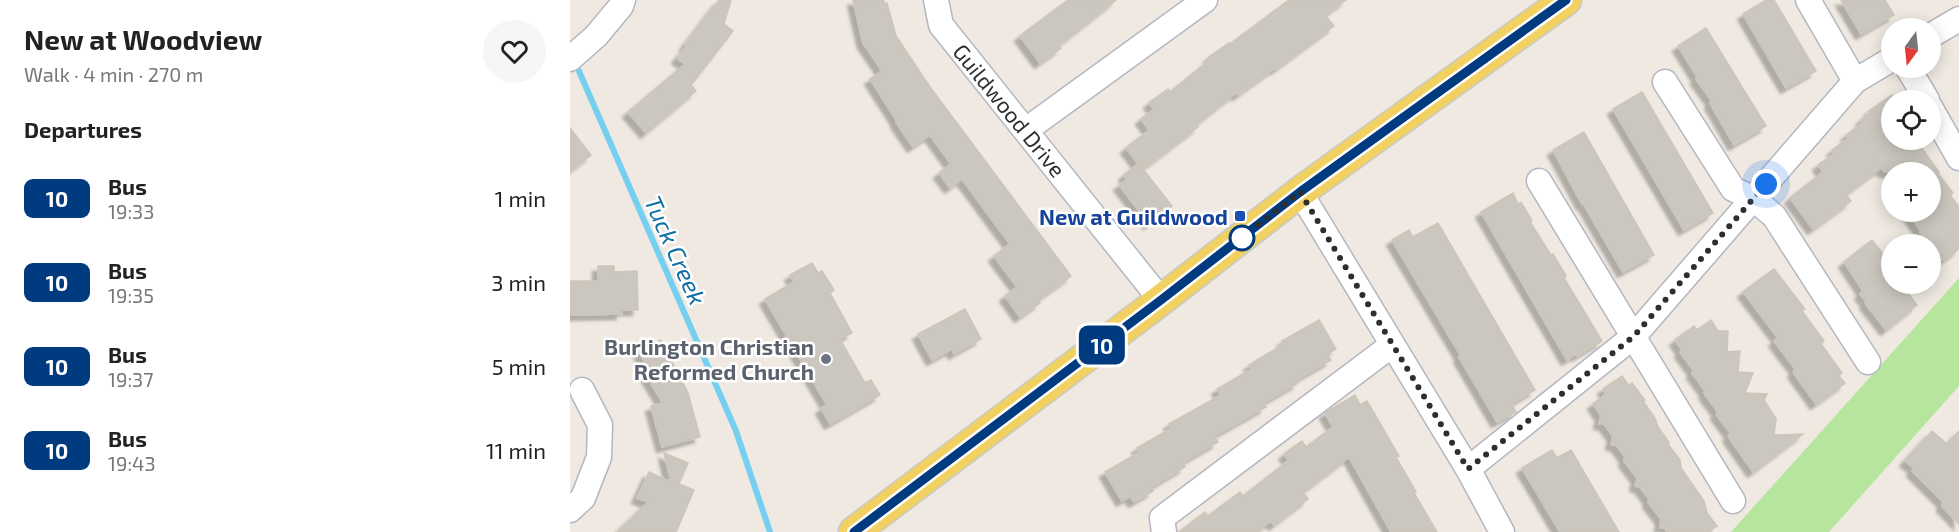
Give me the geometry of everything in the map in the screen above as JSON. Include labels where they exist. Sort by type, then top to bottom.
[{"type":"main road","points":[[854,532],[1300,192],[1566,0]]},
{"type":"street","points":[[575,54],[596,36],[621,6],[623,0]]},
{"type":"street","name":"Guildwood Drive","points":[[936,0],[941,25],[1161,300]]},
{"type":"street","points":[[1026,130],[1205,0]]},
{"type":"street","points":[[1808,0],[1855,81]]},
{"type":"street","points":[[1941,30],[1959,19]]},
{"type":"street","points":[[1468,469],[1634,336],[1855,81],[1881,66]]},
{"type":"street","points":[[1665,82],[1733,189],[1754,199],[1774,216],[1868,363]]},
{"type":"street","points":[[1941,126],[1959,158]]},
{"type":"street","points":[[1539,181],[1733,501]]},
{"type":"street","points":[[1300,192],[1468,469],[1502,532]]},
{"type":"street","points":[[1164,532],[1162,518],[1392,345]]},
{"type":"street","points":[[570,510],[583,498],[598,458],[600,424],[582,390]]},
{"type":"green space","points":[[1959,278],[1959,386],[1829,532],[1731,532]]},
{"type":"building","points":[[719,0],[731,0],[724,24],[733,31],[691,85],[696,91],[646,133],[628,112],[685,64],[677,58]]},
{"type":"building","points":[[853,0],[884,0],[884,4],[887,3],[896,36],[930,87],[1071,276],[1038,300],[1040,303],[1020,317],[1005,296],[1017,287],[994,256],[1010,244],[962,179],[950,188],[939,173],[951,164],[930,135],[913,147],[896,122],[870,79],[882,71],[863,43]]},
{"type":"building","points":[[1068,0],[1116,0],[1059,45],[1061,48],[1040,63],[1020,36]]},
{"type":"building","points":[[1289,0],[1346,0],[1325,15],[1334,26],[1238,95],[1236,93],[1196,125],[1198,127],[1143,169],[1172,206],[1149,224],[1119,185],[1127,179],[1124,175],[1138,164],[1126,148],[1149,130],[1141,119],[1154,109],[1149,103],[1168,89],[1170,92],[1211,59],[1209,57]]},
{"type":"building","points":[[1766,0],[1774,0],[1816,71],[1786,88],[1743,14]]},
{"type":"building","points":[[1841,0],[1885,0],[1894,15],[1881,18],[1881,22],[1861,34]]},
{"type":"building","points":[[1706,28],[1766,126],[1734,145],[1710,103],[1712,101],[1696,79],[1698,78],[1678,46]]},
{"type":"building","points":[[1642,92],[1713,213],[1684,230],[1613,109]]},
{"type":"building","points":[[1881,103],[1881,150],[1923,150],[1932,162],[1881,162],[1881,168],[1846,194],[1851,201],[1813,229],[1790,198],[1823,172],[1818,165],[1835,153],[1832,150],[1849,138],[1846,135],[1863,123],[1861,120],[1870,113],[1869,111]]},
{"type":"building","points":[[570,128],[591,155],[570,171]]},
{"type":"building","points":[[1584,132],[1654,255],[1623,272],[1553,150]]},
{"type":"building","points":[[1941,177],[1953,193],[1950,195],[1959,207],[1959,249],[1941,260],[1941,234],[1920,234],[1914,222],[1941,222]]},
{"type":"building","points":[[1513,193],[1518,204],[1521,202],[1532,221],[1530,222],[1551,255],[1553,254],[1566,276],[1564,278],[1602,341],[1567,360],[1481,212]]},
{"type":"building","points":[[1438,223],[1535,390],[1511,404],[1516,412],[1497,422],[1392,240],[1409,230],[1413,237]]},
{"type":"building","points":[[1872,240],[1881,251],[1881,294],[1909,294],[1917,305],[1886,330],[1865,303],[1867,302],[1860,294],[1863,291],[1844,262]]},
{"type":"building","name":"Burlington Christian Reformed Church","points":[[812,263],[818,273],[822,271],[834,290],[830,293],[852,333],[840,339],[865,383],[871,380],[880,395],[830,424],[821,408],[827,405],[765,299],[794,282],[790,275]]},
{"type":"building","points":[[598,266],[614,266],[614,272],[637,271],[638,310],[621,310],[622,314],[570,315],[570,281],[598,281]]},
{"type":"building","points":[[1774,269],[1805,309],[1802,311],[1824,341],[1821,344],[1842,373],[1839,376],[1845,383],[1816,404],[1793,372],[1796,370],[1774,341],[1778,338],[1743,292]]},
{"type":"building","points":[[965,309],[981,339],[954,354],[952,349],[932,360],[918,334]]},
{"type":"building","points":[[1319,320],[1336,349],[1327,354],[1331,360],[1296,380],[1298,383],[1263,403],[1266,407],[1214,436],[1218,442],[1183,462],[1185,467],[1151,487],[1153,491],[1134,502],[1130,496],[1122,501],[1105,472],[1140,452],[1137,448],[1172,428],[1169,424],[1221,395],[1217,389],[1252,369],[1249,365],[1284,344],[1282,341]]},
{"type":"building","points":[[1711,320],[1718,331],[1728,331],[1727,352],[1740,351],[1738,372],[1753,373],[1745,393],[1767,394],[1764,400],[1776,419],[1774,435],[1803,434],[1753,472],[1728,436],[1731,434],[1716,414],[1718,412],[1692,373],[1694,371],[1680,352],[1682,350],[1675,340],[1694,326],[1697,330]]},
{"type":"building","points":[[661,340],[688,393],[700,437],[662,447],[651,406],[663,403],[645,373],[648,370],[639,351]]},
{"type":"building","points":[[1622,376],[1629,386],[1632,383],[1645,400],[1643,401],[1655,418],[1658,427],[1680,460],[1681,468],[1704,501],[1707,513],[1717,526],[1708,532],[1667,532],[1665,528],[1660,528],[1661,519],[1640,487],[1635,486],[1637,478],[1624,461],[1625,457],[1616,445],[1611,445],[1613,436],[1604,424],[1599,424],[1601,416],[1593,404],[1606,394],[1603,389]]},
{"type":"building","points":[[1355,395],[1360,405],[1367,401],[1399,456],[1396,457],[1437,532],[1391,532],[1349,457],[1303,492],[1308,499],[1274,525],[1271,521],[1256,532],[1179,532],[1205,512],[1208,516],[1240,492],[1243,496],[1289,460],[1284,454],[1302,441],[1306,447],[1333,427],[1325,413]]},
{"type":"building","points":[[1932,431],[1947,444],[1959,431],[1959,524],[1942,506],[1943,502],[1912,471],[1914,468],[1905,461]]},
{"type":"building","points":[[1552,450],[1557,458],[1571,450],[1619,532],[1560,532],[1522,468]]},
{"type":"building","points":[[664,453],[688,463],[679,484],[694,490],[676,532],[617,532],[648,502],[637,498],[649,472],[671,482]]},
{"type":"waterway","name":"Tuck Creek","points":[[575,62],[736,431],[770,532]]},
{"type":"bus line","name":"10","points":[[854,532],[1300,192],[1566,0]]},
{"type":"place","name":"New at Guildwood","points":[[1240,216]]},
{"type":"place","name":"Burlington Christian Reformed Church","points":[[826,359]]},
{"type":"route","points":[[1242,238],[1300,192],[1468,469],[1634,336],[1766,184]]}]
